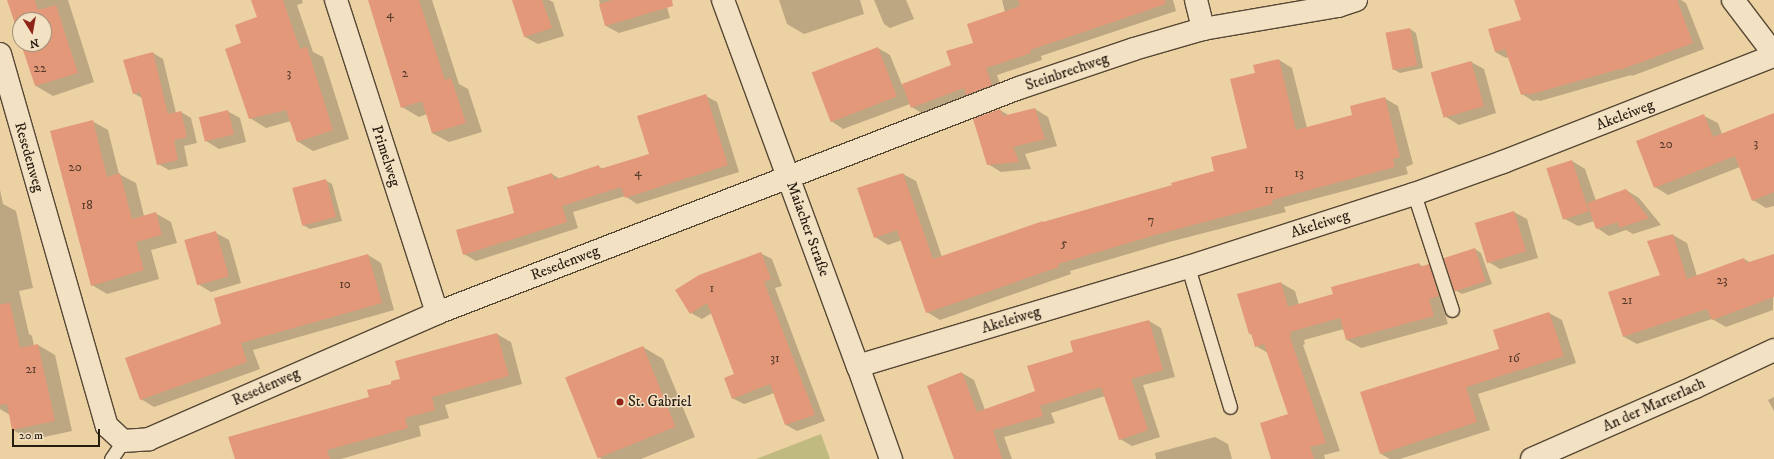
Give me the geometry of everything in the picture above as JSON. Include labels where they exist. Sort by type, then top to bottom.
[{"type":"street","name":"Primelweg","points":[[336,0],[437,313]]},
{"type":"street","name":"Maiacher Straße","points":[[723,0],[891,459]]},
{"type":"street","points":[[1196,0],[1203,29]]},
{"type":"street","name":"Steinbrechweg","points":[[788,178],[1018,88],[1134,49],[1203,29],[1338,6],[1356,0]]},
{"type":"street","points":[[1733,0],[1774,55]]},
{"type":"street","name":"Resedenweg","points":[[0,54],[107,426],[123,441],[149,439],[437,313],[788,178]]},
{"type":"street","name":"Akeleiweg","points":[[858,366],[1188,266],[1414,194],[1503,162],[1774,55]]},
{"type":"street","name":"An der Marterlach","points":[[1532,459],[1695,388],[1774,350]]},
{"type":"lane","points":[[1414,194],[1452,310]]},
{"type":"lane","points":[[1188,266],[1230,407]]},
{"type":"lane","points":[[111,459],[123,441]]},
{"type":"shaded area","points":[[821,434],[830,459],[756,459]]},
{"type":"building","points":[[7,0],[35,0],[38,10],[56,5],[78,73],[35,86],[24,52],[52,52],[52,12],[12,12],[12,15]]},
{"type":"building","points":[[251,0],[283,0],[300,49],[307,47],[333,130],[297,142],[286,110],[249,119],[225,49],[241,43],[235,25],[257,17]]},
{"type":"building","points":[[368,0],[419,0],[445,80],[451,78],[466,123],[432,133],[422,101],[401,108]]},
{"type":"building","points":[[512,0],[542,0],[552,28],[524,37]]},
{"type":"building","points":[[613,0],[672,0],[673,6],[605,26],[599,4]]},
{"type":"building","points":[[1018,0],[1165,0],[1166,4],[1030,50],[1031,53],[986,68],[992,85],[966,95],[964,88],[911,108],[902,84],[951,65],[946,51],[973,43],[967,24],[1020,6]]},
{"type":"building","points":[[1514,0],[1677,0],[1693,43],[1620,70],[1528,95],[1528,93],[1521,95],[1505,49],[1495,52],[1488,29],[1521,20]]},
{"type":"building","points":[[1410,28],[1417,65],[1393,70],[1385,33]]},
{"type":"building","points":[[878,47],[897,96],[831,122],[812,72]]},
{"type":"building","points":[[153,52],[168,114],[181,111],[187,137],[174,140],[178,160],[157,165],[140,92],[133,94],[123,60]]},
{"type":"building","points":[[1279,59],[1296,130],[1352,115],[1350,106],[1385,97],[1400,157],[1393,159],[1395,167],[1272,200],[1273,204],[1155,235],[1058,264],[1059,267],[926,313],[897,230],[874,238],[857,188],[903,173],[933,259],[1043,221],[1172,185],[1171,183],[1214,171],[1211,157],[1247,148],[1230,79],[1255,73],[1253,65]]},
{"type":"building","points":[[1471,61],[1484,106],[1444,118],[1431,73]]},
{"type":"building","points":[[706,94],[728,165],[625,198],[621,187],[562,206],[567,222],[463,255],[456,230],[514,213],[507,187],[552,173],[554,180],[599,165],[600,169],[649,154],[637,116]]},
{"type":"building","points":[[1035,108],[1045,139],[1013,147],[1019,162],[987,165],[973,119],[1000,109],[1003,116]]},
{"type":"building","points":[[228,110],[234,134],[205,142],[199,117]]},
{"type":"building","points":[[1774,113],[1774,192],[1752,201],[1735,156],[1654,188],[1636,141],[1704,114],[1713,137]]},
{"type":"building","points":[[93,120],[107,177],[120,173],[132,219],[156,212],[162,235],[136,242],[144,270],[91,286],[50,131]]},
{"type":"building","points":[[1572,160],[1589,211],[1563,220],[1546,168]]},
{"type":"building","points":[[326,179],[336,217],[302,226],[292,188]]},
{"type":"building","points":[[1626,189],[1649,218],[1619,228],[1618,222],[1596,229],[1587,203]]},
{"type":"building","points":[[1514,211],[1526,251],[1487,263],[1475,223]]},
{"type":"building","points":[[216,231],[229,276],[197,285],[184,240]]},
{"type":"building","points":[[1673,234],[1687,279],[1744,258],[1746,263],[1774,254],[1774,297],[1712,320],[1707,309],[1623,337],[1608,292],[1660,275],[1647,241]]},
{"type":"building","points":[[1475,248],[1486,281],[1454,291],[1444,258]]},
{"type":"building","points":[[761,252],[771,279],[764,282],[815,415],[785,425],[770,384],[732,399],[724,378],[734,374],[707,303],[690,314],[675,290],[699,275]]},
{"type":"building","points":[[368,254],[382,303],[241,343],[247,362],[140,400],[125,358],[221,324],[214,298]]},
{"type":"building","points":[[1419,263],[1420,267],[1429,264],[1439,296],[1429,299],[1434,316],[1346,340],[1340,318],[1290,332],[1290,337],[1326,443],[1310,447],[1314,459],[1271,459],[1260,423],[1288,414],[1264,344],[1255,347],[1251,333],[1249,334],[1237,294],[1281,282],[1288,307],[1333,294],[1331,287]]},
{"type":"building","points":[[10,303],[20,348],[38,344],[55,421],[12,430],[7,404],[0,405],[0,304]]},
{"type":"building","points":[[1549,312],[1564,356],[1466,387],[1477,422],[1380,454],[1360,392],[1499,349],[1493,330]]},
{"type":"building","points":[[1149,320],[1163,370],[1131,379],[1148,430],[1119,440],[1101,387],[1040,406],[1043,416],[993,430],[1002,459],[954,459],[927,386],[962,372],[977,412],[1035,391],[1027,366],[1073,352],[1070,341]]},
{"type":"building","points":[[497,333],[509,376],[432,397],[435,410],[405,418],[408,428],[327,450],[330,459],[235,459],[228,437],[369,397],[367,390],[391,384],[391,381],[400,379],[395,361]]},
{"type":"building","name":"St. Gabriel","points":[[643,346],[676,427],[598,458],[565,377]]},
{"type":"place","name":"St. Gabriel","points":[[620,402]]}]
